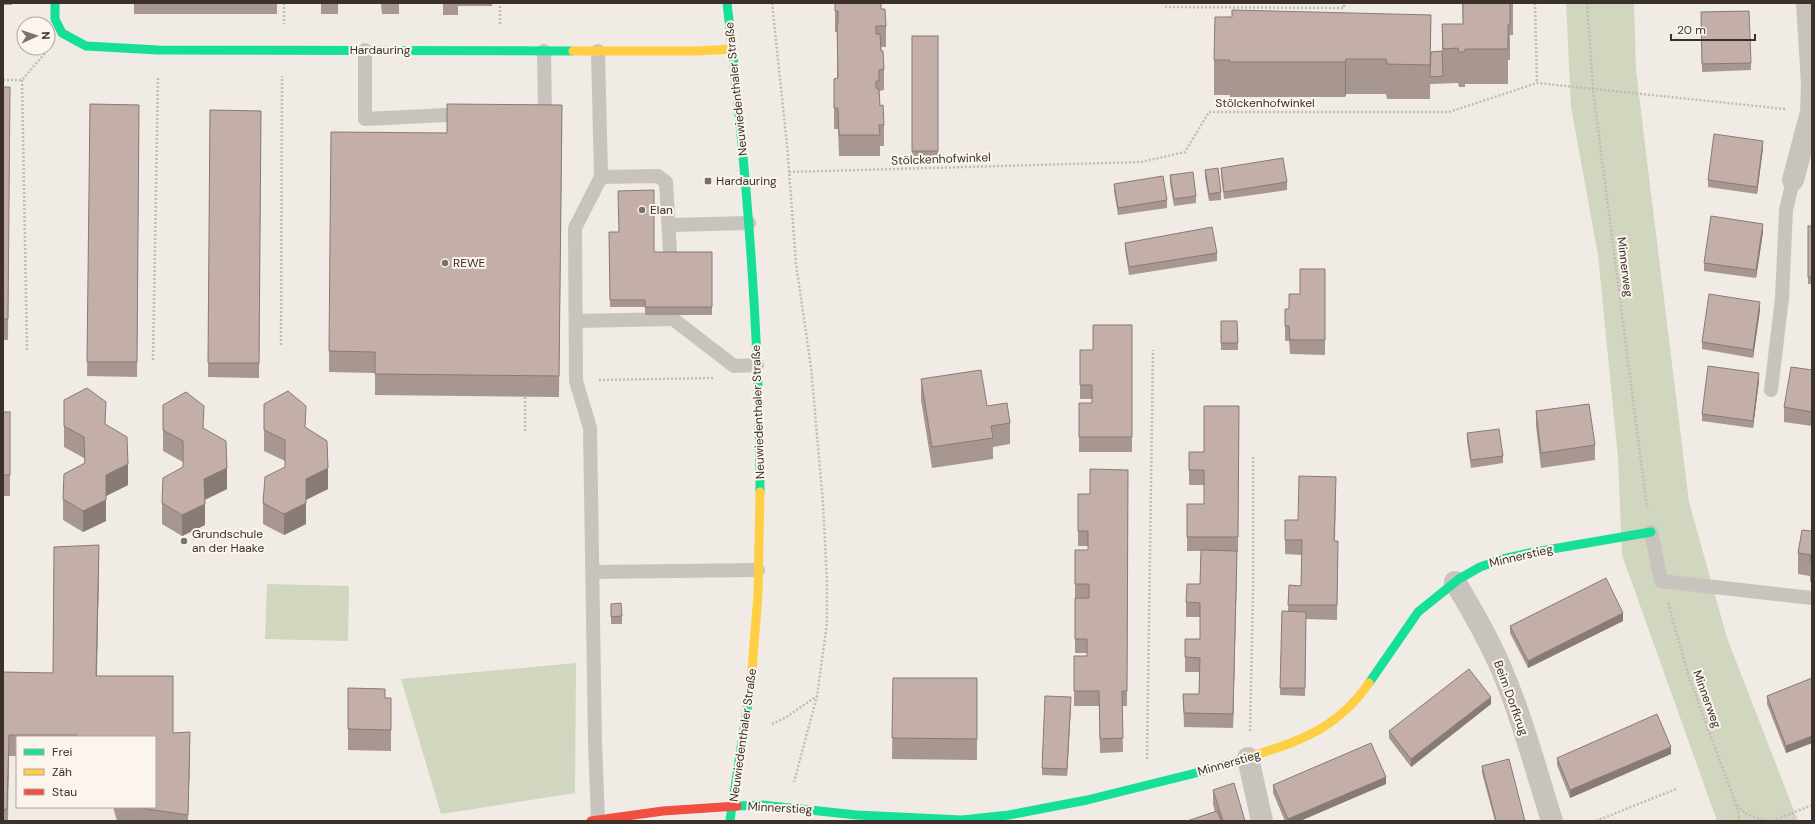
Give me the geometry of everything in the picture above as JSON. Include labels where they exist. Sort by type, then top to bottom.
[{"type":"street","points":[[55,3],[55,19],[62,33]]},
{"type":"street","name":"Neuwiedenthaler Straße","points":[[727,3],[739,98],[749,223],[757,365],[760,489],[756,632],[745,724],[730,821]]},
{"type":"street","points":[[1793,180],[1812,112],[1812,84],[1807,3]]},
{"type":"street","name":"Hardauring","points":[[62,33],[86,46],[158,50],[697,51],[733,48]]},
{"type":"street","name":"Minnerstieg","points":[[594,820],[663,811],[762,805],[857,815],[962,820],[1009,815],[1072,803],[1248,758],[1305,738],[1329,725],[1350,707],[1362,693],[1418,612],[1455,582],[1480,567],[1503,559],[1651,532]]},
{"type":"street","name":"Beim Dorfkrug","points":[[1455,582],[1481,626],[1501,668],[1518,714],[1552,821]]},
{"type":"street","points":[[1248,758],[1262,821]]},
{"type":"lane","points":[[365,50],[365,119],[476,114]]},
{"type":"lane","points":[[522,113],[545,113],[544,51]]},
{"type":"lane","points":[[594,820],[593,572],[590,428],[576,381],[575,228],[601,177],[598,51]]},
{"type":"lane","points":[[601,177],[658,176],[666,182],[670,225],[672,318]]},
{"type":"lane","points":[[1771,390],[1782,298],[1786,210],[1793,180]]},
{"type":"lane","points":[[670,225],[749,223]]},
{"type":"lane","points":[[576,320],[672,318],[734,366],[757,365]]},
{"type":"lane","points":[[1651,532],[1661,581],[1812,598]]},
{"type":"lane","points":[[593,572],[758,570]]},
{"type":"path","points":[[772,3],[789,172],[796,264],[811,368],[823,503],[827,623],[817,696],[788,807]]},
{"type":"path","points":[[1165,7],[1344,8],[1344,3]]},
{"type":"path","points":[[1535,3],[1537,84]]},
{"type":"path","name":"Minnerweg","points":[[1587,3],[1593,90],[1651,532]]},
{"type":"path","points":[[27,350],[22,80],[62,33]]},
{"type":"path","points":[[153,360],[158,50]]},
{"type":"path","points":[[281,345],[282,50]]},
{"type":"path","points":[[3,80],[22,80]]},
{"type":"path","name":"Stölckenhofwinkel","points":[[789,172],[1141,162],[1185,152],[1209,112],[1449,112],[1537,84],[1812,112]]},
{"type":"path","points":[[1147,785],[1153,350]]},
{"type":"path","points":[[576,381],[719,378],[734,366]]},
{"type":"path","points":[[525,397],[525,430]]},
{"type":"path","points":[[1248,758],[1253,595],[1253,457]]},
{"type":"path","name":"Minnerweg","points":[[1661,581],[1689,677],[1735,802],[1740,821]]},
{"type":"path","points":[[745,724],[769,725],[776,723],[817,696]]},
{"type":"path","points":[[1596,821],[1676,788]]},
{"type":"path","points":[[1735,802],[1740,810],[1751,816],[1767,821]]},
{"type":"path","points":[[1773,821],[1812,805]]},
{"type":"green space","points":[[1566,3],[1634,3],[1636,71],[1689,502],[1727,638],[1798,821],[1717,821],[1622,555],[1618,458],[1598,255],[1571,107]]},
{"type":"green space","points":[[267,584],[349,586],[348,641],[265,639]]},
{"type":"green space","points":[[576,663],[575,793],[441,814],[401,679]]},
{"type":"building","points":[[835,3],[881,3],[881,9],[885,9],[886,26],[876,26],[876,34],[880,34],[884,69],[879,70],[879,81],[876,81],[876,88],[879,89],[880,106],[883,105],[884,125],[879,125],[880,135],[839,135],[838,108],[834,108],[834,79],[838,78],[838,11],[835,11]]},
{"type":"building","points":[[1463,3],[1510,3],[1508,49],[1465,49],[1465,52],[1459,52],[1458,48],[1443,49],[1442,24],[1463,24]]},
{"type":"building","points":[[1232,10],[1431,15],[1430,65],[1387,64],[1386,59],[1346,59],[1345,62],[1230,62],[1230,60],[1214,60],[1215,17],[1232,17]]},
{"type":"building","points":[[1749,11],[1751,63],[1702,64],[1701,12]]},
{"type":"building","points":[[912,36],[938,36],[938,151],[912,151]]},
{"type":"building","points":[[1442,51],[1443,76],[1430,77],[1431,52]]},
{"type":"building","points":[[3,87],[10,87],[8,319],[3,319]]},
{"type":"building","points":[[90,104],[139,105],[137,362],[87,362]]},
{"type":"building","name":"REWE","points":[[447,104],[562,105],[559,376],[375,374],[375,352],[329,351],[331,132],[447,133]]},
{"type":"building","points":[[210,110],[261,111],[259,363],[208,363]]},
{"type":"building","points":[[1714,134],[1763,141],[1757,187],[1708,180]]},
{"type":"building","points":[[1283,158],[1287,182],[1224,192],[1221,168]]},
{"type":"building","points":[[1218,168],[1221,192],[1209,194],[1205,170]]},
{"type":"building","points":[[1193,172],[1196,196],[1174,199],[1170,175]]},
{"type":"building","points":[[1163,176],[1167,200],[1118,208],[1114,184]]},
{"type":"building","points":[[654,190],[654,252],[712,252],[712,307],[645,307],[645,300],[610,300],[609,232],[619,232],[618,191]]},
{"type":"building","points":[[1711,216],[1763,224],[1756,270],[1704,263]]},
{"type":"building","points":[[1808,226],[1812,226],[1812,277],[1808,277]]},
{"type":"building","points":[[1212,227],[1217,253],[1129,267],[1125,243]]},
{"type":"building","points":[[1300,269],[1325,269],[1325,340],[1290,340],[1289,326],[1285,326],[1285,309],[1289,309],[1289,294],[1300,294]]},
{"type":"building","points":[[1709,294],[1760,302],[1753,350],[1702,342]]},
{"type":"building","points":[[1221,321],[1237,321],[1238,343],[1221,343]]},
{"type":"building","points":[[1093,325],[1132,325],[1132,437],[1079,437],[1079,403],[1092,403],[1092,385],[1080,385],[1080,350],[1093,350]]},
{"type":"building","points":[[1708,366],[1759,373],[1753,421],[1702,414]]},
{"type":"building","points":[[1791,367],[1812,370],[1812,412],[1784,407]]},
{"type":"building","points":[[981,370],[987,406],[1007,403],[1010,423],[991,426],[993,438],[932,447],[921,379]]},
{"type":"building","points":[[87,388],[106,402],[105,424],[127,437],[128,464],[106,475],[106,500],[83,511],[63,499],[64,474],[85,463],[84,437],[64,426],[64,400]]},
{"type":"building","points":[[288,391],[306,406],[305,427],[327,441],[328,468],[306,479],[306,503],[284,514],[263,503],[265,477],[285,467],[285,440],[264,430],[264,404]]},
{"type":"building","points":[[186,392],[204,406],[203,428],[226,441],[227,468],[204,479],[205,504],[182,515],[162,503],[163,478],[183,467],[183,441],[163,430],[163,405]]},
{"type":"building","points":[[1589,404],[1595,445],[1541,453],[1536,411]]},
{"type":"building","points":[[1204,406],[1239,406],[1238,537],[1187,537],[1187,504],[1204,504],[1204,470],[1189,470],[1189,452],[1204,452]]},
{"type":"building","points":[[3,412],[10,412],[10,475],[3,475]]},
{"type":"building","points":[[1499,429],[1503,456],[1471,460],[1467,433]]},
{"type":"building","points":[[1090,469],[1128,470],[1127,691],[1122,691],[1123,738],[1100,739],[1099,691],[1074,691],[1074,656],[1087,656],[1087,639],[1075,639],[1075,598],[1089,598],[1089,584],[1075,584],[1075,550],[1088,550],[1088,531],[1078,531],[1078,494],[1090,494]]},
{"type":"building","points":[[1299,476],[1336,477],[1334,541],[1338,541],[1337,605],[1288,605],[1289,585],[1301,586],[1302,540],[1285,540],[1285,520],[1298,520]]},
{"type":"building","points":[[1802,530],[1812,531],[1812,561],[1810,561],[1811,555],[1798,553]]},
{"type":"building","points":[[99,545],[96,676],[173,676],[173,733],[190,732],[188,815],[140,808],[156,808],[156,736],[9,735],[7,809],[3,810],[3,672],[53,673],[54,547]]},
{"type":"building","points":[[1201,550],[1237,551],[1233,714],[1184,713],[1183,694],[1199,694],[1200,658],[1185,657],[1185,639],[1200,639],[1200,603],[1186,602],[1187,584],[1200,584]]},
{"type":"building","points":[[1606,578],[1623,613],[1528,661],[1510,626]]},
{"type":"building","points":[[621,603],[622,616],[611,617],[611,604]]},
{"type":"building","points":[[1282,611],[1306,612],[1305,688],[1280,688]]},
{"type":"building","points":[[1469,669],[1491,697],[1411,759],[1389,731]]},
{"type":"building","points":[[893,678],[977,678],[977,739],[892,738]]},
{"type":"building","points":[[1812,678],[1812,736],[1786,746],[1767,696]]},
{"type":"building","points":[[348,688],[385,689],[385,698],[391,698],[391,730],[348,729]]},
{"type":"building","points":[[1045,696],[1071,697],[1067,769],[1042,768]]},
{"type":"building","points":[[1657,714],[1671,747],[1570,790],[1557,758]]},
{"type":"building","points":[[1371,743],[1386,777],[1288,819],[1273,785]]},
{"type":"building","points":[[1509,759],[1525,821],[1496,821],[1482,766]]},
{"type":"building","points":[[1234,783],[1245,821],[1223,821],[1213,790]]},
{"type":"building","points":[[1217,811],[1221,821],[1187,821]]},
{"type":"traffic: fast","points":[[55,3],[55,19],[62,33],[86,46],[158,50],[573,51]]},
{"type":"traffic: fast","points":[[727,3],[751,247],[758,369],[760,492]]},
{"type":"traffic: fast","points":[[1369,683],[1418,612],[1459,579],[1480,567],[1503,559],[1529,553],[1651,532]]},
{"type":"traffic: fast","points":[[730,820],[751,683]]},
{"type":"traffic: fast","points":[[737,806],[762,805],[857,815],[962,820],[1009,815],[1087,800],[1216,768],[1249,757]]},
{"type":"traffic: slow","points":[[573,51],[697,51],[733,49]]},
{"type":"traffic: slow","points":[[751,683],[758,594],[760,492]]},
{"type":"traffic: slow","points":[[1249,757],[1301,739],[1316,731],[1344,712],[1357,699],[1369,683]]},
{"type":"traffic: jam","points":[[591,821],[663,811],[737,806]]},
{"type":"place","name":"Hardauring","points":[[708,181]]},
{"type":"place","name":"Elan","points":[[642,210]]},
{"type":"place","name":"REWE","points":[[445,263]]},
{"type":"place","name":"Grundschule an der Haake","points":[[184,541]]}]
